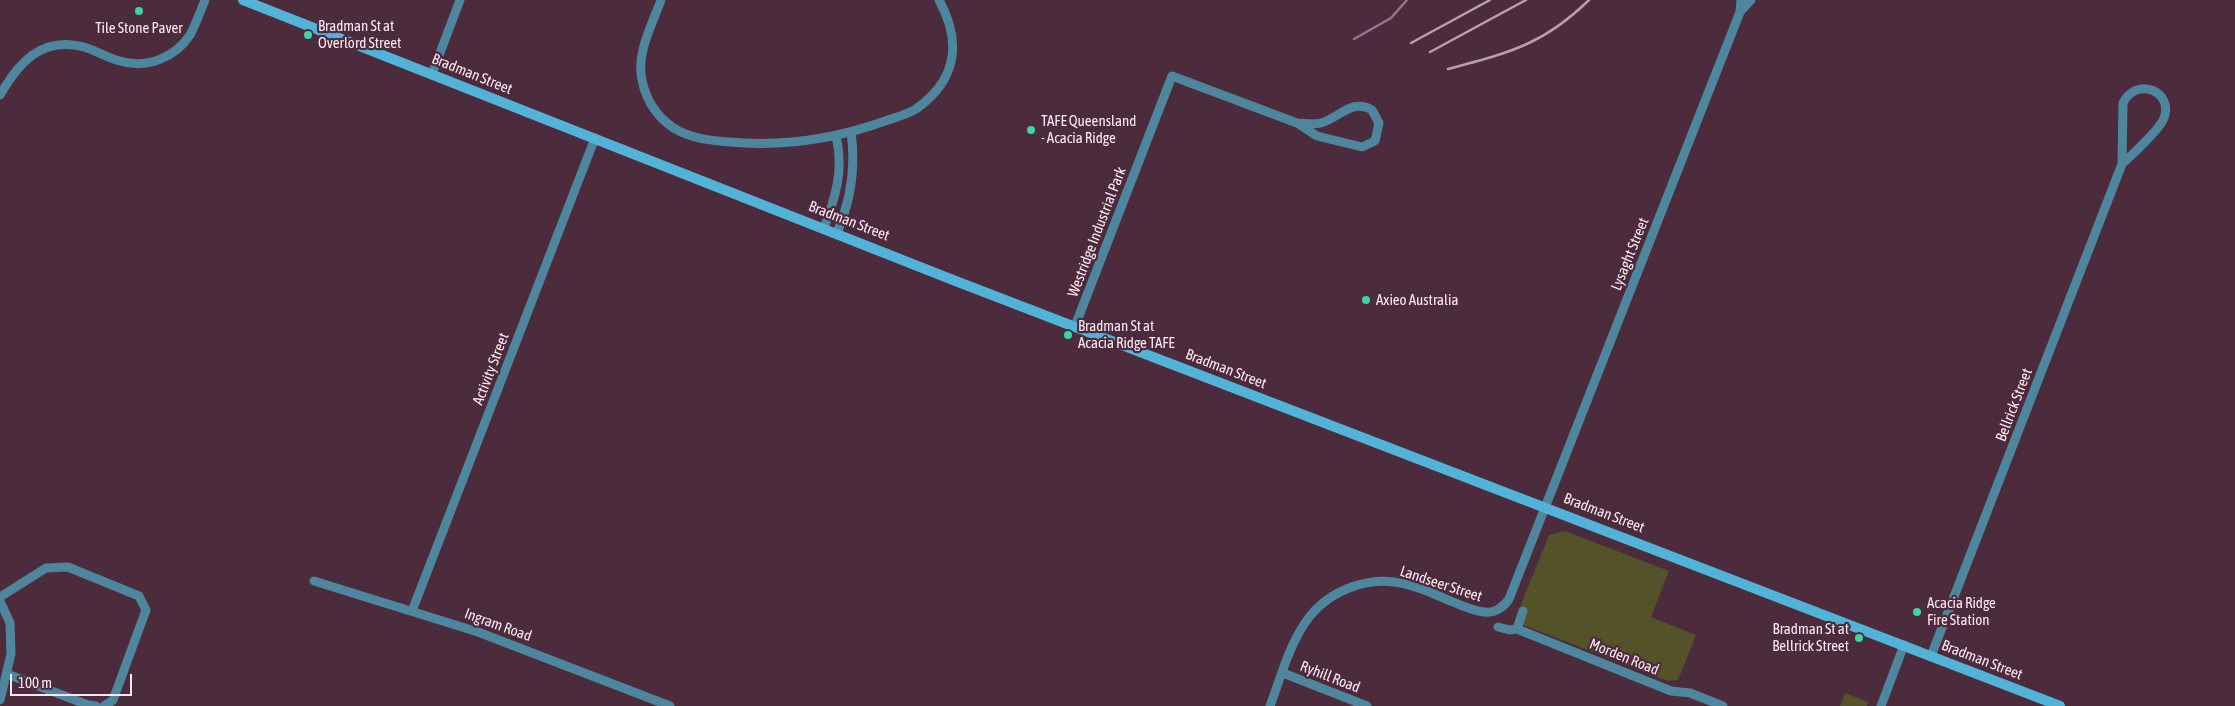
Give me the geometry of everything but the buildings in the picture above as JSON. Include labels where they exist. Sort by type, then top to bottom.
[{"type":"main road","name":"Bradman Street","points":[[243,0],[1340,431],[1546,507],[2060,706]]},
{"type":"street","points":[[0,95],[15,71],[25,60],[53,46],[82,47],[118,61],[132,64],[147,63],[167,57],[182,45],[190,35],[204,0]]},
{"type":"street","points":[[432,74],[460,0]]},
{"type":"street","points":[[661,0],[644,46],[640,68],[647,96],[659,115],[667,123],[695,138],[737,143],[776,144],[836,136],[916,109],[937,90],[951,64],[954,47],[949,19],[939,0]]},
{"type":"street","name":"Lysaght Street","points":[[1546,507],[1740,12],[1741,0]]},
{"type":"street","name":"Lysaght Street","points":[[1740,12],[1751,0]]},
{"type":"street","name":"Westridge Industrial Park","points":[[1075,326],[1172,76],[1296,123],[1317,136],[1362,147],[1375,140],[1379,124],[1372,110],[1362,106],[1350,107],[1319,123],[1296,123]]},
{"type":"street","name":"Bellrick Street","points":[[1931,656],[2122,164],[2123,103],[2128,95],[2136,90],[2152,90],[2163,99],[2166,111],[2164,118],[2158,127],[2122,164]]},
{"type":"street","points":[[837,233],[845,213],[852,179],[853,148],[851,132]]},
{"type":"street","points":[[824,228],[834,199],[840,173],[840,157],[836,136]]},
{"type":"street","name":"Activity Street","points":[[412,611],[595,138]]},
{"type":"street","name":"Landseer Street","points":[[1270,706],[1296,639],[1311,615],[1335,595],[1359,585],[1383,581],[1398,582],[1414,586],[1481,612],[1493,612],[1502,608],[1511,596],[1546,507]]},
{"type":"street","points":[[0,597],[46,568],[68,567],[139,596],[146,610],[113,700],[104,706]]},
{"type":"street","name":"Ingram Road","points":[[314,581],[478,632],[670,706]]},
{"type":"street","points":[[0,601],[10,623],[11,654],[0,700]]},
{"type":"street","points":[[1517,629],[1523,611]]},
{"type":"street","name":"Morden Road","points":[[1498,627],[1510,630],[1517,629],[1671,691],[1690,693],[1723,706]]},
{"type":"street","points":[[1881,706],[1904,645]]},
{"type":"street","name":"Ryhill Road","points":[[1282,673],[1367,706]]},
{"type":"street","points":[[7,674],[88,705],[96,706]]},
{"type":"shaded area","points":[[1565,531],[1669,571],[1651,617],[1696,635],[1678,680],[1668,681],[1523,625],[1515,619],[1549,535]]},
{"type":"shaded area","points":[[1845,693],[1868,702],[1867,706],[1840,706]]},
{"type":"waterway","points":[[1354,39],[1391,18],[1407,0]]},
{"type":"railway","points":[[1411,43],[1490,0]]},
{"type":"railway","points":[[1430,52],[1526,0]]},
{"type":"railway","points":[[1448,69],[1489,58],[1524,45],[1556,28],[1589,0]]},
{"type":"place","name":"Tile Stone Paver","points":[[139,11]]},
{"type":"place","name":"Bradman St at Overlord Street","points":[[308,35]]},
{"type":"place","name":"TAFE Queensland - Acacia Ridge","points":[[1031,130]]},
{"type":"place","name":"Axieo Australia","points":[[1366,300]]},
{"type":"place","name":"Bradman St at Acacia Ridge TAFE","points":[[1068,335]]},
{"type":"place","name":"Acacia Ridge Fire Station","points":[[1917,612]]},
{"type":"place","name":"Bradman St at Bellrick Street","points":[[1859,638]]}]
